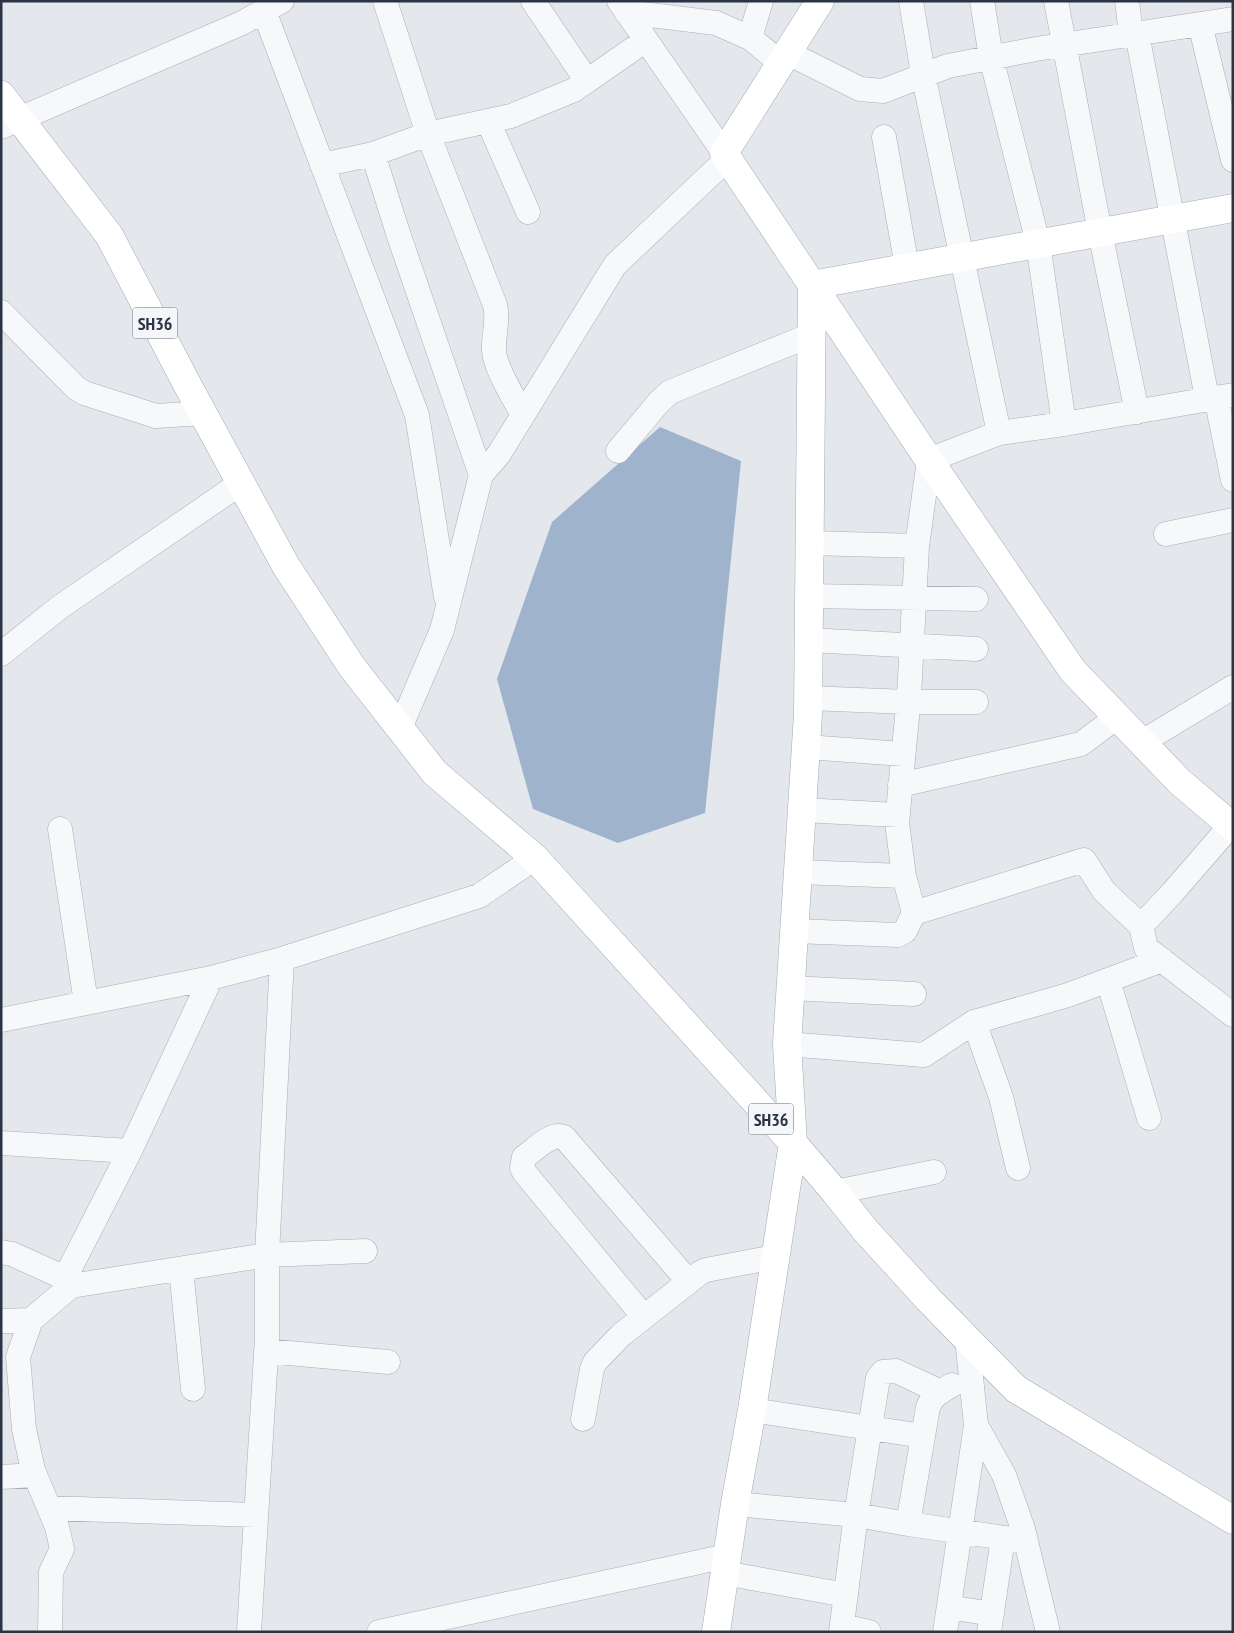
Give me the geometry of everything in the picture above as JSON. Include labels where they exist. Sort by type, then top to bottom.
[{"type":"main road","points":[[820,1],[726,156],[929,460],[1073,671],[1180,782],[1232,826]]},
{"type":"main road","name":"SH36","points":[[1,95],[11,123],[109,234],[286,566],[352,667],[435,773],[535,858],[792,1143],[928,1299],[1016,1389],[1233,1520]]},
{"type":"main road","points":[[812,285],[1233,208]]},
{"type":"main road","points":[[716,1632],[792,1143],[787,1044],[808,698],[812,285]]},
{"type":"street","points":[[385,1],[428,134],[495,305],[494,353],[498,366],[523,416]]},
{"type":"street","points":[[533,1],[586,81]]},
{"type":"street","points":[[750,38],[761,1]]},
{"type":"street","points":[[910,1],[923,74],[999,433]]},
{"type":"street","points":[[982,1],[990,57],[1038,243],[1064,424]]},
{"type":"street","points":[[1056,1],[1137,412]]},
{"type":"street","points":[[1127,1],[1173,219],[1219,396],[1233,480]]},
{"type":"street","points":[[622,6],[716,23],[750,38],[784,58],[860,89],[883,91],[923,74],[948,66],[990,57],[1233,19]]},
{"type":"street","points":[[400,728],[442,630],[481,475],[500,454],[615,266],[726,156],[622,6]]},
{"type":"street","points":[[11,123],[176,51],[259,11],[322,165],[418,415],[448,606]]},
{"type":"street","points":[[1200,24],[1233,160]]},
{"type":"street","points":[[322,165],[373,154],[428,134],[511,116],[574,90],[646,40]]},
{"type":"street","points":[[488,121],[528,212]]},
{"type":"street","points":[[884,137],[907,267]]},
{"type":"street","points":[[373,154],[398,234],[481,475]]},
{"type":"street","points":[[1,312],[76,388],[156,416],[203,413]]},
{"type":"street","points":[[618,451],[659,402],[670,392],[812,335]]},
{"type":"street","points":[[794,931],[898,935],[905,931],[914,913],[904,876],[897,823],[908,702],[918,546],[929,460],[999,433],[1137,412],[1219,396]]},
{"type":"street","points":[[1,654],[60,607],[241,483]]},
{"type":"street","points":[[1166,534],[1233,520]]},
{"type":"street","points":[[810,542],[918,546]]},
{"type":"street","points":[[809,596],[976,599]]},
{"type":"street","points":[[809,640],[976,649]]},
{"type":"street","points":[[1142,742],[1233,687]]},
{"type":"street","points":[[808,698],[908,702],[976,702]]},
{"type":"street","points":[[900,785],[1081,744],[1117,716]]},
{"type":"street","points":[[806,747],[904,754]]},
{"type":"street","points":[[802,810],[898,815]]},
{"type":"street","points":[[1141,926],[1232,826]]},
{"type":"street","points":[[60,829],[86,1003]]},
{"type":"street","points":[[1,1020],[211,978],[282,959],[478,896],[535,858]]},
{"type":"street","points":[[914,913],[1084,860],[1104,891],[1141,926],[1146,948],[1233,1015]]},
{"type":"street","points":[[798,872],[904,876]]},
{"type":"street","points":[[248,1632],[266,1351],[267,1255],[282,959]]},
{"type":"street","points":[[787,1044],[924,1055],[974,1022],[1068,995],[1162,960]]},
{"type":"street","points":[[50,1632],[51,1572],[62,1549],[57,1527],[35,1475],[24,1429],[18,1357],[31,1320],[68,1282],[211,978]]},
{"type":"street","points":[[1108,980],[1149,1118]]},
{"type":"street","points":[[790,988],[914,994]]},
{"type":"street","points":[[974,1022],[1002,1097],[1018,1168]]},
{"type":"street","points":[[634,1325],[524,1172],[522,1162],[524,1157],[551,1137],[564,1137],[689,1282]]},
{"type":"street","points":[[1,1143],[130,1151]]},
{"type":"street","points":[[835,1192],[934,1172]]},
{"type":"street","points":[[1,1252],[12,1254],[68,1282],[181,1269],[267,1255],[365,1250]]},
{"type":"street","points":[[583,1420],[592,1369],[595,1362],[634,1325],[706,1270],[775,1257]]},
{"type":"street","points":[[181,1269],[192,1389]]},
{"type":"street","points":[[1,1321],[31,1320]]},
{"type":"street","points":[[946,1632],[959,1530],[976,1425],[967,1339]]},
{"type":"street","points":[[266,1351],[388,1362]]},
{"type":"street","points":[[869,1632],[841,1629],[856,1515],[878,1378],[883,1372],[896,1372],[941,1392]]},
{"type":"street","points":[[908,1524],[931,1400],[971,1374]]},
{"type":"street","points":[[752,1410],[923,1436]]},
{"type":"street","points":[[976,1425],[1004,1475],[1015,1539],[1048,1632]]},
{"type":"street","points":[[1,1477],[35,1475]]},
{"type":"street","points":[[738,1486],[856,1515],[1015,1539]]},
{"type":"street","points":[[49,1508],[256,1515]]},
{"type":"street","points":[[949,1607],[991,1623],[1015,1539]]},
{"type":"street","points":[[379,1632],[726,1564],[846,1594]]},
{"type":"water","points":[[660,427],[741,461],[705,813],[618,843],[533,809],[497,679],[552,522]]}]
